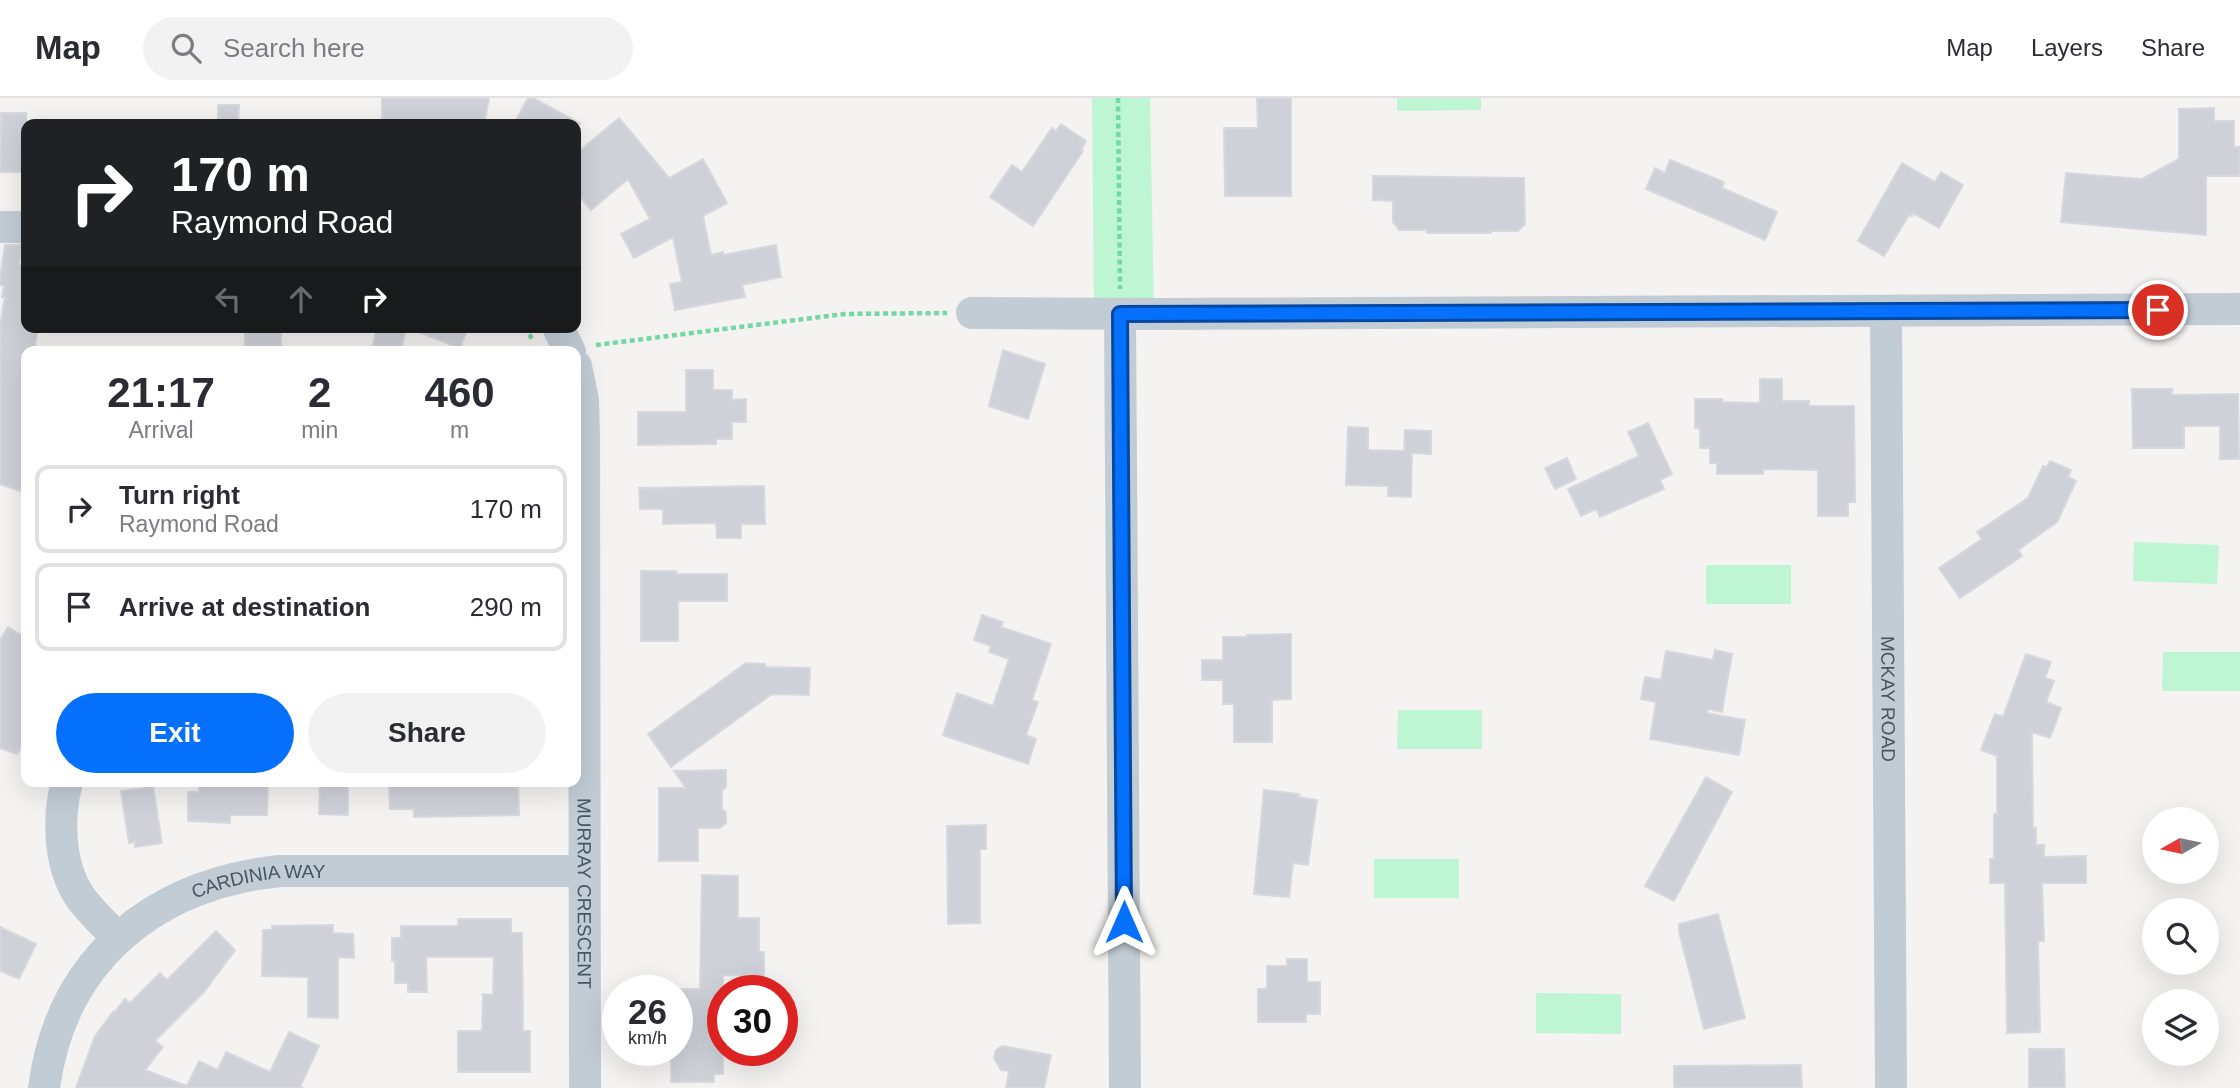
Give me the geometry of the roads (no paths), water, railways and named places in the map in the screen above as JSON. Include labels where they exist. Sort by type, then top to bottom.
[{"type":"street","points":[[0,227],[21,227]]},
{"type":"street","points":[[972,313],[2240,309]]},
{"type":"street","name":"MCKAY ROAD","points":[[1886,311],[1891,1088]]},
{"type":"street","points":[[1120,314],[1125,1088]]},
{"type":"street","name":"MURRAY CRESCENT","points":[[581,354],[584,437],[585,1088]]},
{"type":"street","points":[[67,787],[61,818],[61,841],[72,880],[79,896],[117,937]]},
{"type":"street","name":"CARDINIA WAY","points":[[44,1088],[50,1049],[61,1021],[93,965],[117,937],[164,904],[215,883],[280,871],[584,871]]}]
